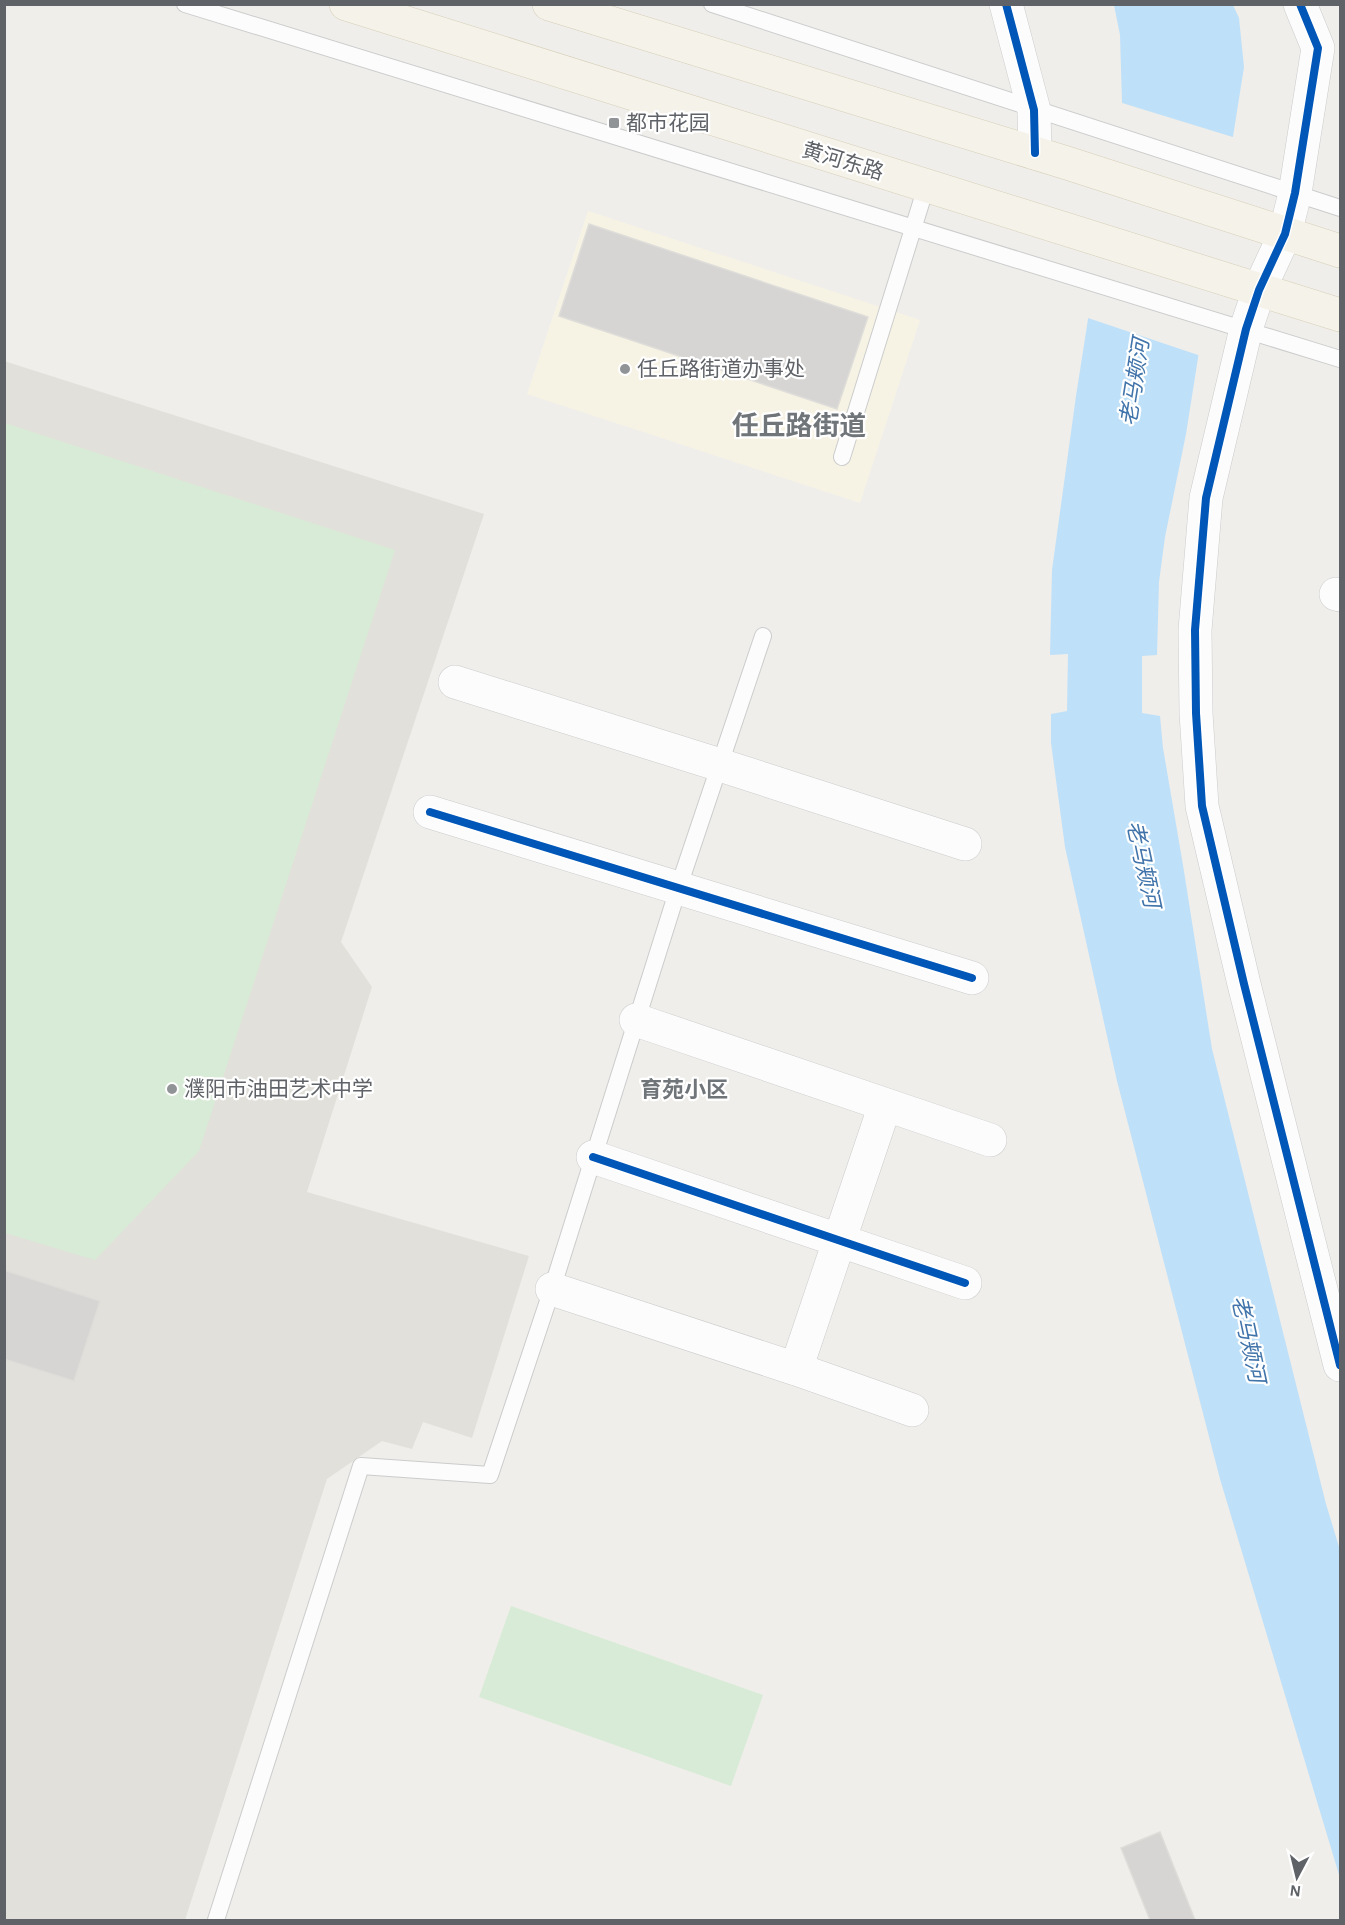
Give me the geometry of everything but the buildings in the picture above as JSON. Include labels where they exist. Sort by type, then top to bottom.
[{"type":"main road","name":"黄河东路","points":[[346,4],[1341,315]]},
{"type":"main road","points":[[549,4],[1035,153],[1341,251]]},
{"type":"street","points":[[1006,4],[1034,110],[1035,153]]},
{"type":"street","points":[[1300,4],[1318,48],[1295,193],[1271,229],[1237,327],[1206,498],[1195,630],[1197,753],[1202,806],[1250,1007],[1341,1365]]},
{"type":"street","points":[[455,682],[965,844]]},
{"type":"street","points":[[430,812],[972,978]]},
{"type":"street","points":[[636,1020],[990,1140]]},
{"type":"street","points":[[796,1369],[885,1105]]},
{"type":"street","points":[[593,1157],[965,1283]]},
{"type":"street","points":[[552,1289],[796,1369],[912,1410]]},
{"type":"lane","points":[[185,4],[1341,358]]},
{"type":"lane","points":[[711,4],[1034,110],[1295,193],[1340,205]]},
{"type":"lane","points":[[842,456],[926,187]]},
{"type":"lane","points":[[216,1920],[361,1466],[489,1475],[552,1289],[678,889],[763,636]]},
{"type":"shaded area","points":[[588,211],[920,320],[860,503],[527,394]]},
{"type":"shaded area","name":"濮阳市油田艺术中学","points":[[4,361],[484,514],[341,942],[372,987],[307,1192],[529,1256],[472,1438],[423,1422],[412,1449],[382,1441],[327,1479],[185,1920],[5,1920]]},
{"type":"green space","points":[[5,423],[395,550],[199,1151],[95,1260],[5,1233]]},
{"type":"green space","points":[[511,1606],[763,1695],[731,1786],[479,1697]]},
{"type":"water","name":"老马颊河","points":[[1114,5],[1233,5],[1239,18],[1244,67],[1186,434],[1165,537],[1159,582],[1157,655],[1142,656],[1142,713],[1160,716],[1163,748],[1212,1049],[1326,1504],[1340,1550],[1340,1878],[1220,1479],[1117,1081],[1065,847],[1051,743],[1051,714],[1067,711],[1068,654],[1050,655],[1052,570],[1076,396],[1122,102],[1120,35]]},
{"type":"pier","points":[[1119,102],[1236,138],[1201,356],[1085,317]]},
{"type":"cycle path","points":[[1006,4],[1034,110],[1035,153]]},
{"type":"cycle path","points":[[1300,4],[1318,48],[1295,193],[1285,234],[1259,290],[1246,329],[1206,498],[1195,630],[1196,713],[1202,806],[1244,984],[1340,1365]]},
{"type":"cycle path","points":[[430,812],[972,978]]},
{"type":"cycle path","points":[[593,1157],[965,1283]]},
{"type":"place","name":"都市花园","points":[[614,123]]},
{"type":"place","name":"任丘路街道办事处","points":[[625,369]]},
{"type":"place","name":"濮阳市油田艺术中学","points":[[172,1089]]},
{"type":"district","name":"任丘路街道","points":[[799,426]]},
{"type":"district","name":"育苑小区","points":[[684,1089]]}]
